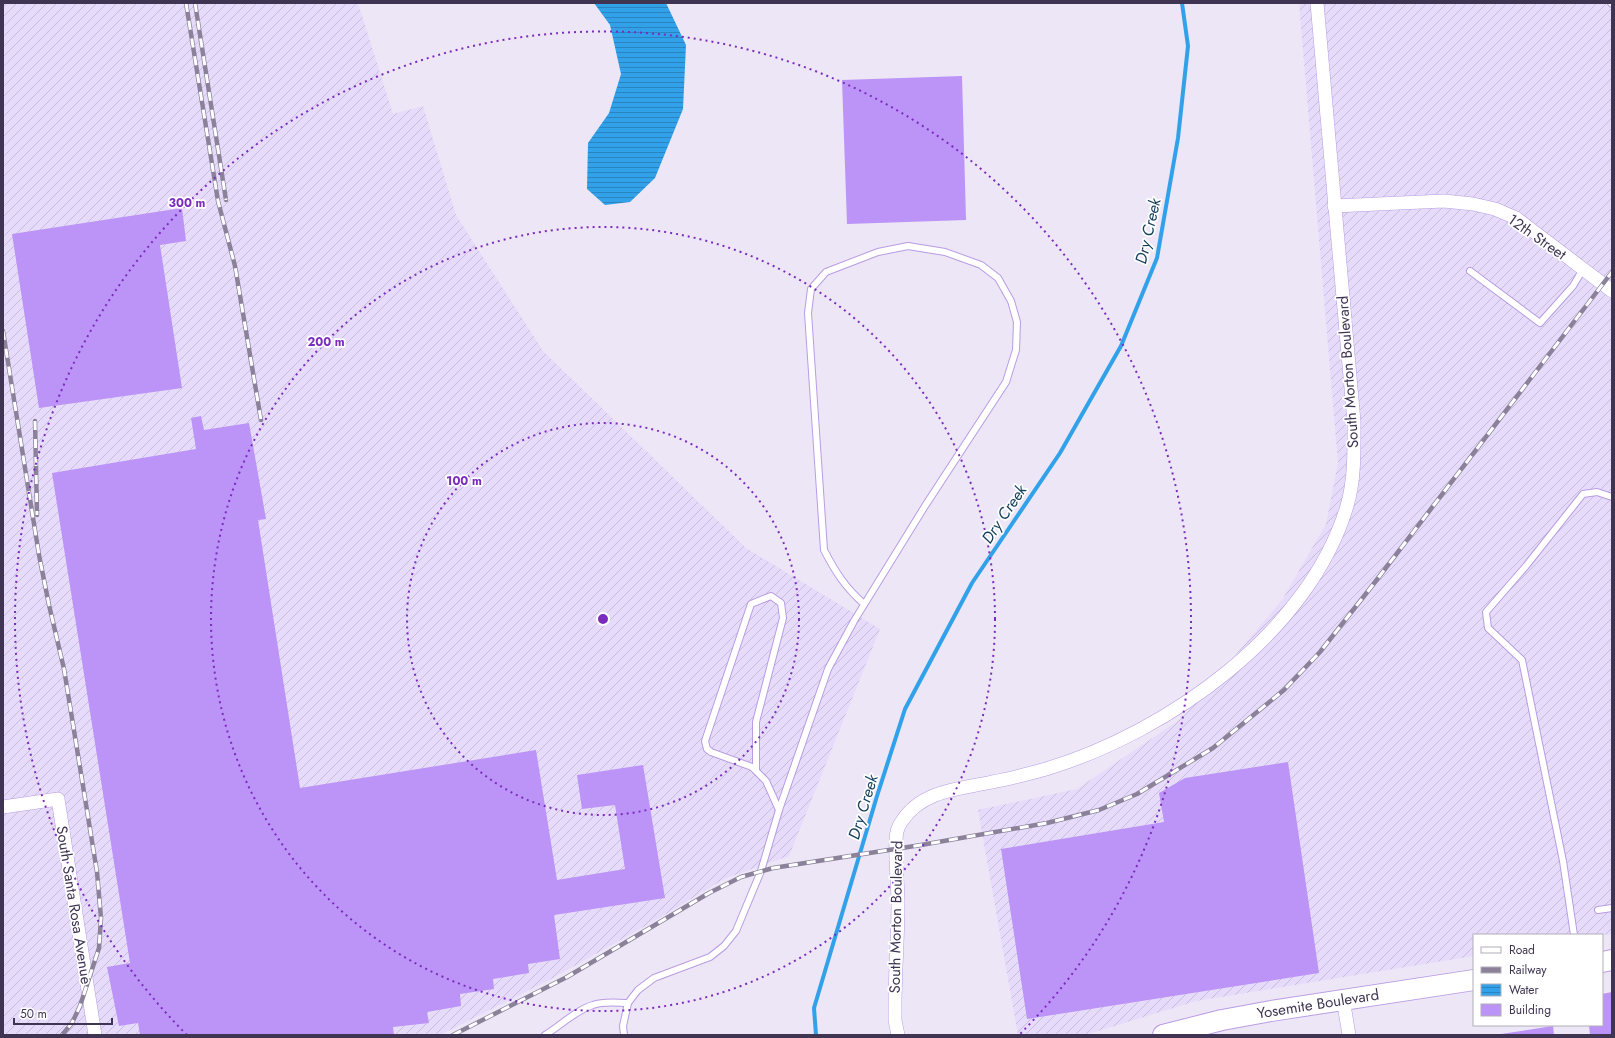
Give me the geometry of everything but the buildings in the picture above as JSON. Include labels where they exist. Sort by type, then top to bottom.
[{"type":"main road","name":"Yosemite Boulevard","points":[[1163,1035],[1222,1020],[1343,999],[1473,980]]},
{"type":"street","name":"South Morton Boulevard","points":[[898,1035],[895,1006],[898,905],[896,840],[900,823],[908,812],[921,802],[947,791],[1014,778],[1047,769],[1075,759],[1123,738],[1160,719],[1189,701],[1216,682],[1245,658],[1269,633],[1298,599],[1322,563],[1337,536],[1348,504],[1354,457],[1354,422],[1317,3]]},
{"type":"street","name":"12th Street","points":[[1334,206],[1444,201],[1495,209],[1516,218],[1612,291]]},
{"type":"street","name":"South Santa Rosa Avenue","points":[[3,807],[58,799],[95,1035]]},
{"type":"street","points":[[1343,999],[1349,1035]]},
{"type":"lane","points":[[624,1035],[623,1026],[628,1003],[638,990],[654,978],[710,957],[724,946],[736,930],[745,913],[761,870],[779,810],[828,669],[864,604],[925,506],[1006,382],[1016,350],[1017,322],[1011,301],[998,278],[981,265],[945,252],[908,246],[878,252],[826,272],[811,289],[808,312],[824,550],[836,574],[850,592],[864,604]]},
{"type":"lane","points":[[1470,271],[1540,323],[1573,286],[1583,269]]},
{"type":"lane","points":[[1574,934],[1563,861],[1522,660],[1488,628],[1486,612],[1526,566],[1583,494],[1597,492],[1612,496]]},
{"type":"lane","points":[[756,771],[756,722],[783,618],[781,603],[771,596],[752,604],[705,741],[707,749],[711,752],[752,767],[756,771],[766,781],[779,810]]},
{"type":"lane","points":[[1598,910],[1612,908]]},
{"type":"lane","points":[[545,1035],[576,1013],[593,1005],[611,1002],[628,1003]]},
{"type":"shaded area","points":[[3,3],[358,3],[393,114],[423,106],[456,215],[543,351],[746,548],[880,629],[789,856],[724,879],[668,913],[553,978],[440,1035],[3,1035]]},
{"type":"shaded area","points":[[1299,3],[1612,3],[1612,934],[1473,934],[1473,956],[1196,1001],[1085,1035],[1018,1035],[978,810],[1077,789],[1182,718],[1282,600],[1326,524],[1338,463]]},
{"type":"water","points":[[594,3],[666,3],[686,45],[683,109],[655,178],[630,202],[605,205],[587,189],[588,143],[609,113],[621,74],[610,25]]},
{"type":"waterway","name":"Dry Creek","points":[[816,1035],[814,1008],[877,796],[905,709],[972,583],[1060,453],[1121,346],[1157,258],[1178,138],[1188,46],[1182,3]]},
{"type":"railway","points":[[186,3],[218,201],[235,266],[261,420]]},
{"type":"railway","points":[[195,3],[226,200]]},
{"type":"railway","points":[[453,1035],[567,977],[709,893],[741,877],[773,868],[921,845],[1047,823],[1099,810],[1137,794],[1213,748],[1284,690],[1320,652],[1612,272]]},
{"type":"railway","points":[[3,331],[39,555],[64,669],[97,872],[101,918],[99,948],[80,1006],[72,1023],[62,1035]]},
{"type":"railway","points":[[35,421],[37,515]]}]
